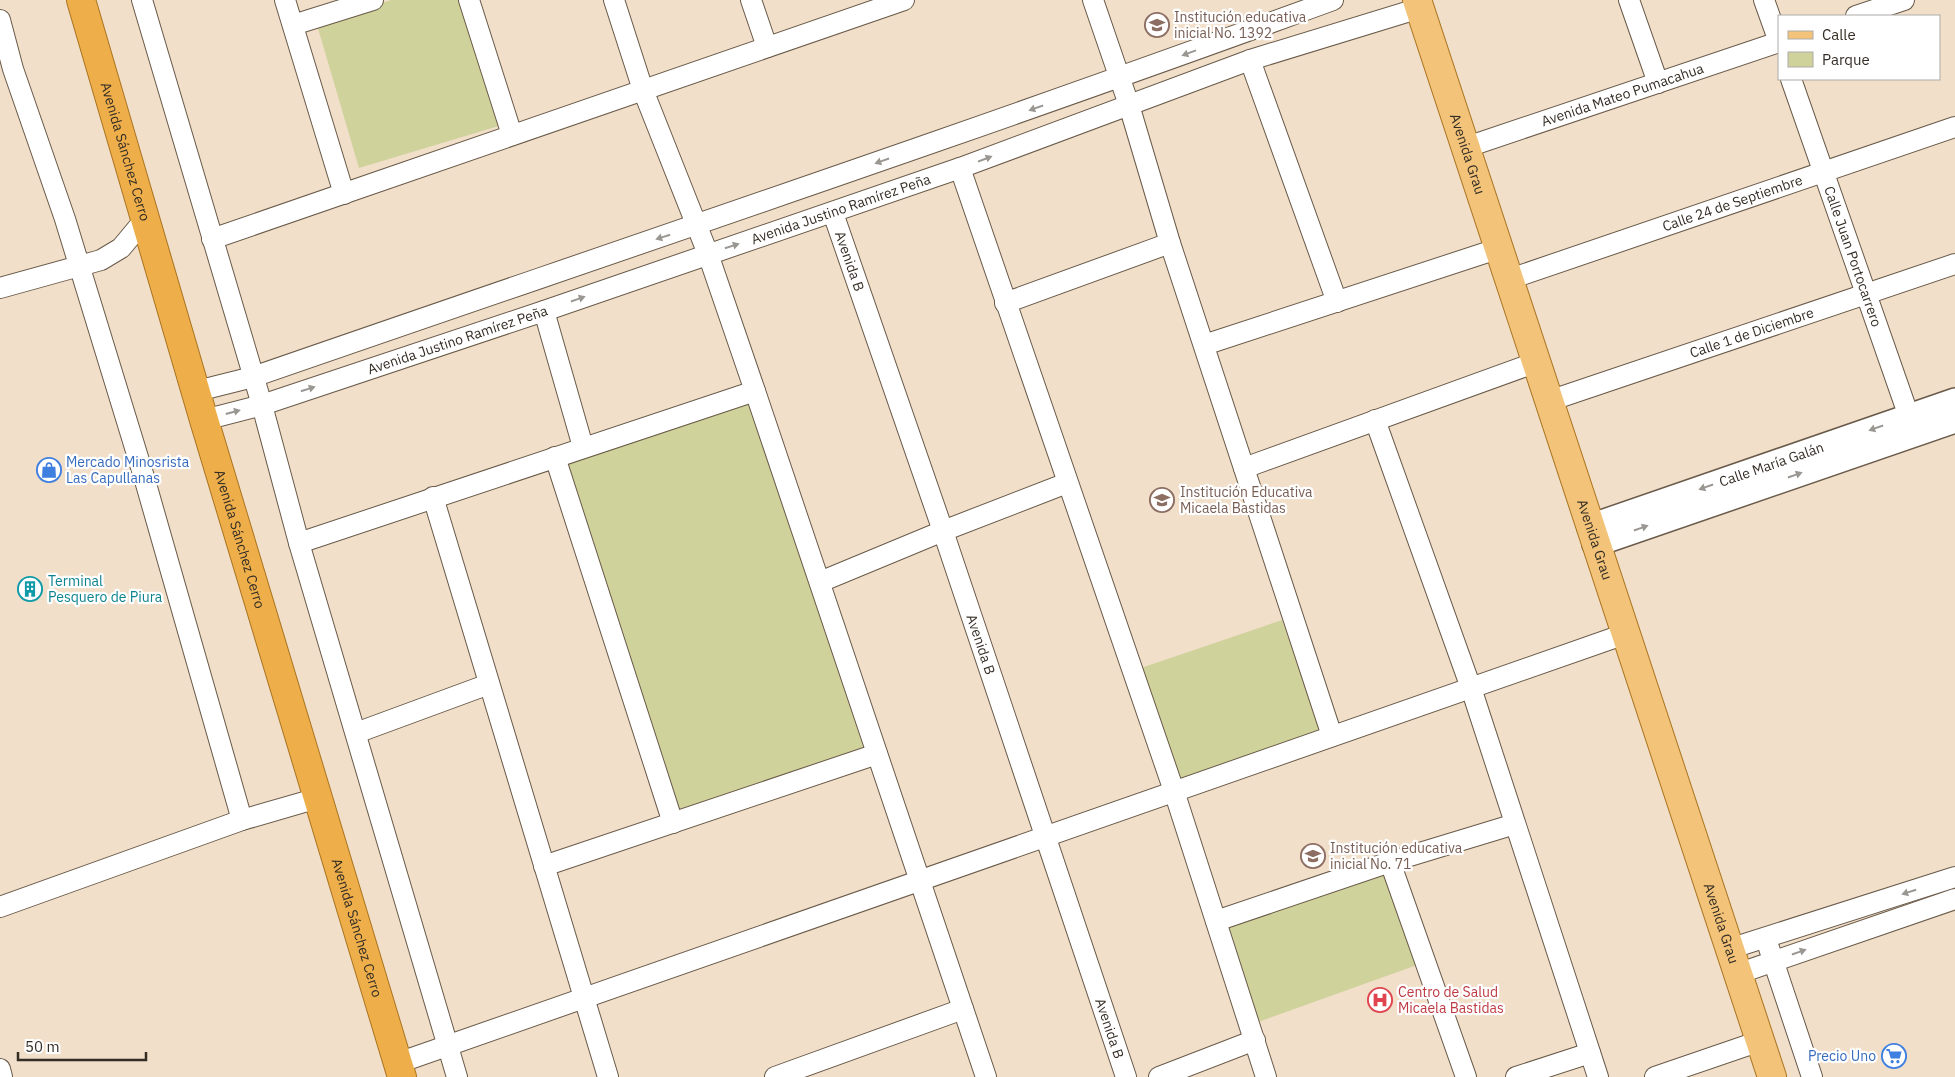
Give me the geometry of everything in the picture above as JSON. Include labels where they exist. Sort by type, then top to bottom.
[{"type":"highway","name":"Avenida Sánchez Cerro","points":[[81,0],[204,420],[400,1070]]},
{"type":"main road","name":"Avenida Grau","points":[[1418,4],[1467,147],[1592,535],[1772,1077]]},
{"type":"street","points":[[142,0],[254,377],[299,542],[457,1077]]},
{"type":"street","points":[[286,0],[344,194]]},
{"type":"street","points":[[293,26],[373,0]]},
{"type":"street","points":[[469,0],[512,135]]},
{"type":"street","points":[[614,0],[643,90],[708,254],[755,390],[986,1077]]},
{"type":"street","points":[[751,0],[767,47]]},
{"type":"street","points":[[212,239],[904,0]]},
{"type":"street","points":[[1093,0],[1129,104],[1170,243],[1332,736]]},
{"type":"street","points":[[197,392],[254,377],[697,226],[1120,78],[1333,0]]},
{"type":"street","points":[[1629,0],[1658,83]]},
{"type":"street","points":[[1764,0],[1778,39]]},
{"type":"street","points":[[1859,15],[1904,0]]},
{"type":"street","name":"Avenida Justino Ramírez Peña","points":[[204,420],[262,405],[834,212],[960,168],[1250,60],[1418,4]]},
{"type":"street","points":[[0,20],[14,70],[65,218],[144,477],[242,820]]},
{"type":"street","name":"Avenida Mateo Pumacahua","points":[[1467,147],[1778,42]]},
{"type":"street","points":[[1250,60],[1337,302]]},
{"type":"street","name":"Calle Juan Portocarrero","points":[[1791,80],[1912,425]]},
{"type":"street","name":"Calle 24 de Septiembre","points":[[1510,279],[1955,127]]},
{"type":"street","points":[[960,168],[1174,791],[1266,1077]]},
{"type":"street","name":"Avenida B","points":[[834,212],[1126,1077]]},
{"type":"street","points":[[0,288],[101,260],[121,248],[146,218]]},
{"type":"street","points":[[1005,303],[1170,243]]},
{"type":"street","points":[[1204,345],[1500,248]]},
{"type":"street","name":"Calle 1 de Diciembre","points":[[1549,401],[1955,264]]},
{"type":"street","points":[[544,311],[583,448]]},
{"type":"street","points":[[1244,468],[1537,362]]},
{"type":"street","points":[[299,542],[755,390]]},
{"type":"street","name":"Calle María Galán","points":[[1592,535],[1912,425],[1955,401]]},
{"type":"street","points":[[1375,420],[1470,688],[1598,1077]]},
{"type":"street","name":"Calle María Galán","points":[[1912,425],[1955,420]]},
{"type":"street","points":[[555,457],[673,823]]},
{"type":"street","points":[[820,582],[943,531],[1067,483]]},
{"type":"street","points":[[433,497],[608,1077]]},
{"type":"street","points":[[400,1070],[448,1046],[1626,634]]},
{"type":"street","points":[[356,733],[489,684]]},
{"type":"street","points":[[544,866],[877,754]]},
{"type":"street","points":[[0,907],[242,820],[318,798]]},
{"type":"street","points":[[1216,921],[1390,862],[1515,824]]},
{"type":"street","points":[[1390,862],[1466,1077]]},
{"type":"street","points":[[1733,962],[1766,938],[1955,877]]},
{"type":"street","points":[[1733,962],[1774,961],[1955,899]]},
{"type":"street","points":[[1766,938],[1812,1077]]},
{"type":"street","points":[[775,1077],[797,1073],[963,1009]]},
{"type":"street","points":[[1159,1077],[1255,1040]]},
{"type":"street","points":[[1655,1077],[1760,1041]]},
{"type":"street","points":[[1516,1077],[1590,1053]]},
{"type":"street","points":[[0,1069],[2,1077]]},
{"type":"green space","points":[[391,0],[463,0],[502,125],[359,168],[317,25]]},
{"type":"green space","points":[[749,401],[864,749],[680,810],[565,461]]},
{"type":"green space","points":[[1282,620],[1321,733],[1180,781],[1141,668]]},
{"type":"green space","points":[[1385,872],[1417,965],[1258,1022],[1227,928]]},
{"type":"place","name":"Institución educativa inicial No. 1392","points":[[1157,25]]},
{"type":"place","name":"Mercado Minosrista Las Capullanas","points":[[49,470]]},
{"type":"place","name":"Institución Educativa Micaela Bastidas","points":[[1162,500]]},
{"type":"place","name":"Terminal Pesquero de Piura","points":[[30,589]]},
{"type":"place","name":"Institución educativa inicial No. 71","points":[[1313,856]]},
{"type":"place","name":"Centro de Salud Micaela Bastidas","points":[[1380,1000]]},
{"type":"place","name":"Precio Uno","points":[[1894,1056]]}]
